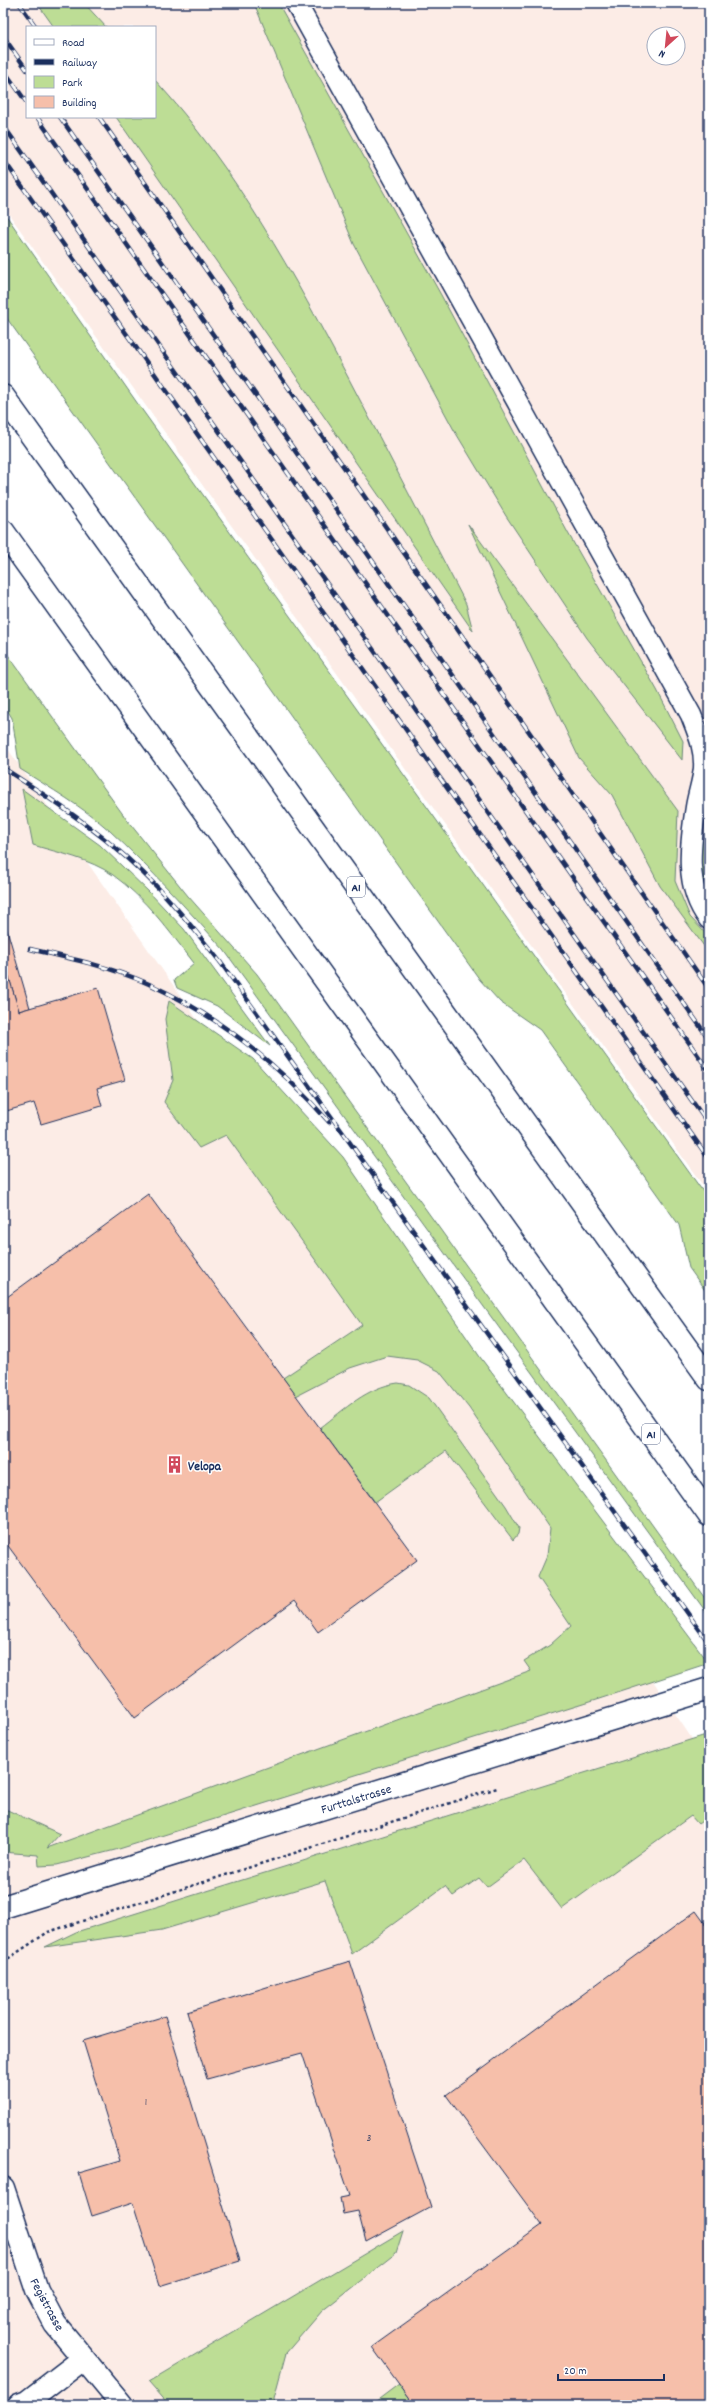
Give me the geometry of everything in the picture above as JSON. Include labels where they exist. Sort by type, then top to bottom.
[{"type":"main road","name":"A1","points":[[3,396],[709,1379]]},
{"type":"main road","name":"A1","points":[[3,531],[709,1515]]},
{"type":"main road","name":"Furttalstrasse","points":[[3,1907],[709,1689]]},
{"type":"main road","name":"Fegistrasse","points":[[3,2188],[37,2290],[55,2324],[122,2405]]},
{"type":"main road","points":[[20,2405],[27,2402],[83,2359]]},
{"type":"lane","points":[[296,3],[691,715],[702,742],[704,768],[696,808],[690,862],[693,890],[709,919]]},
{"type":"path","points":[[3,1962],[48,1932],[505,1785]]},
{"type":"shaded area","points":[[3,3],[709,3],[709,1194],[3,206]]},
{"type":"shaded area","points":[[3,742],[469,1408],[709,1764],[709,2405],[3,2405]]},
{"type":"green space","points":[[37,3],[84,3],[105,26],[53,26]]},
{"type":"green space","points":[[254,3],[278,3],[441,295],[568,533],[657,690],[683,741],[682,760],[587,638],[506,516],[454,430],[354,244]]},
{"type":"green space","points":[[156,81],[184,114],[238,186],[285,263],[350,381],[466,604],[473,631],[117,118],[156,118]]},
{"type":"green space","points":[[3,211],[140,407],[709,1200],[709,1296],[689,1268],[679,1225],[540,1030],[500,1002],[480,980],[3,313]]},
{"type":"green space","points":[[468,524],[678,811],[675,881],[690,917],[709,937],[709,953],[660,886],[612,795],[579,758]]},
{"type":"green space","points":[[3,648],[127,820],[188,896],[257,974],[709,1604],[709,1616],[224,950],[154,874],[100,822],[20,769],[12,718],[3,703]]},
{"type":"green space","points":[[22,789],[100,845],[149,892],[184,929],[270,1046],[217,1006],[177,988],[174,980],[194,963],[156,916],[125,884],[104,869],[74,857],[33,845]]},
{"type":"green space","points":[[701,838],[709,848],[709,900],[700,869]]},
{"type":"green space","points":[[3,840],[6,864],[3,865]]},
{"type":"green space","points":[[169,1001],[253,1059],[343,1157],[480,1357],[709,1663],[599,1699],[119,1849],[57,1865],[39,1866],[38,1855],[3,1852],[3,1808],[60,1834],[47,1848],[531,1671],[524,1661],[550,1645],[571,1626],[538,1577],[547,1556],[550,1528],[469,1408],[439,1371],[417,1360],[387,1356],[350,1368],[296,1396],[283,1378],[362,1325],[226,1135],[199,1148],[164,1102],[173,1080],[165,1019]]},
{"type":"green space","points":[[398,1383],[409,1385],[429,1398],[506,1506],[519,1528],[518,1534],[513,1540],[446,1451],[375,1502],[320,1428],[347,1406],[366,1394],[387,1385]]},
{"type":"green space","points":[[709,1734],[709,1816],[698,1824],[691,1816],[562,1909],[524,1860],[487,1887],[479,1878],[453,1896],[445,1886],[352,1954],[325,1881],[162,1930],[45,1947],[76,1932]]},
{"type":"green space","points":[[403,2231],[396,2253],[322,2311],[286,2353],[274,2398],[275,2405],[169,2405],[149,2382]]},
{"type":"green space","points":[[399,2384],[414,2405],[371,2405]]},
{"type":"building","points":[[3,916],[30,1008],[19,1011],[3,958]]},
{"type":"building","points":[[8,974],[19,1011],[98,988],[125,1080],[97,1088],[102,1106],[41,1124],[34,1103],[3,1112],[3,975]]},
{"type":"building","name":"Velopa","points":[[148,1194],[417,1560],[318,1632],[295,1600],[135,1718],[3,1539],[3,1300]]},
{"type":"building","points":[[696,1911],[709,1929],[709,2405],[414,2405],[372,2347],[542,2225],[446,2095]]},
{"type":"building","points":[[350,1961],[431,2207],[366,2242],[358,2211],[343,2214],[340,2198],[350,2196],[302,2053],[207,2079],[187,2012]]},
{"type":"building","points":[[165,2016],[240,2261],[159,2286],[133,2203],[92,2216],[79,2173],[120,2161],[83,2041]]},
{"type":"railway","points":[[19,3],[35,26]]},
{"type":"railway","points":[[3,36],[26,69]]},
{"type":"railway","points":[[3,69],[26,102]]},
{"type":"railway","points":[[38,118],[709,1071]]},
{"type":"railway","points":[[61,118],[709,1039]]},
{"type":"railway","points":[[100,118],[709,989]]},
{"type":"railway","points":[[3,125],[709,1125]]},
{"type":"railway","points":[[3,159],[709,1159]]},
{"type":"railway","points":[[3,768],[65,809],[142,871],[175,907],[221,963],[709,1643]]},
{"type":"railway","points":[[30,949],[105,968],[135,978],[200,1011],[224,1027],[269,1062],[290,1081],[329,1122]]},
{"type":"place","name":"Velopa","points":[[175,1465]]}]
